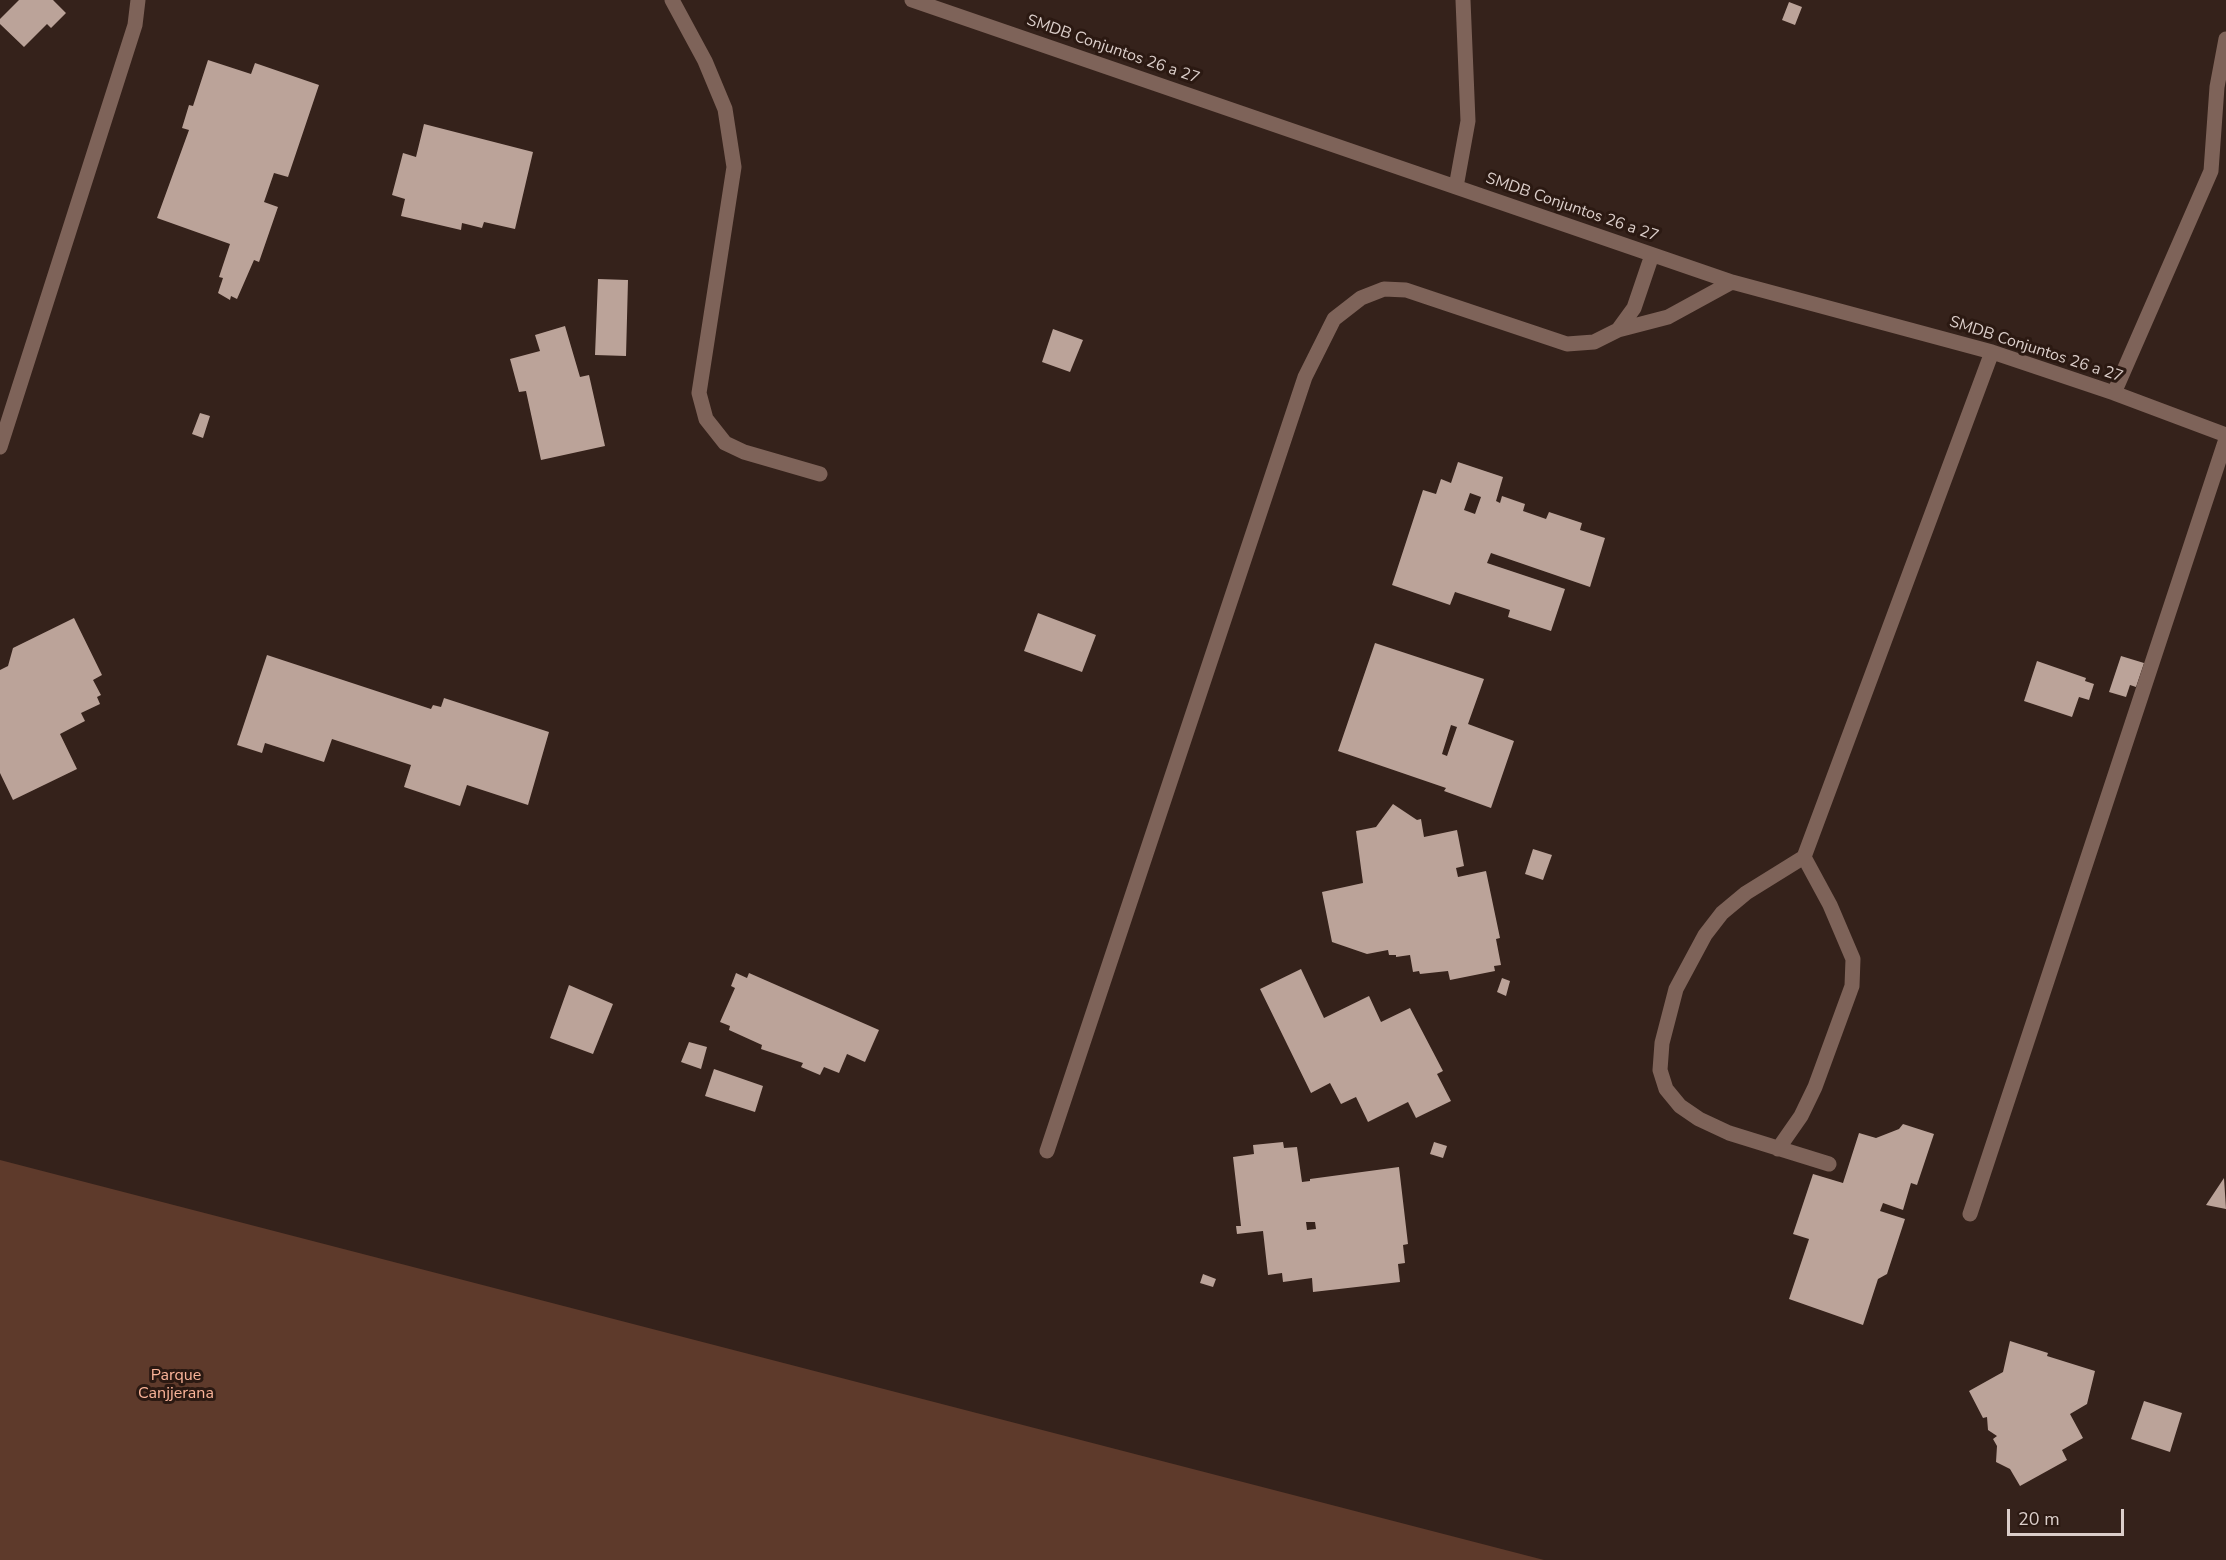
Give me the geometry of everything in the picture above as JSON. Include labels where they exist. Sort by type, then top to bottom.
[{"type":"street","points":[[0,447],[135,25],[138,0]]},
{"type":"street","points":[[672,0],[705,61],[725,109],[734,167],[699,393],[706,419],[725,443],[744,452],[820,474]]},
{"type":"street","name":"SMDB Conjuntos 26 a 27","points":[[912,0],[1732,282],[1992,352],[2115,393],[2226,437]]},
{"type":"street","points":[[1456,187],[1468,121],[1463,0]]},
{"type":"street","points":[[2115,393],[2211,171],[2217,87],[2226,39]]},
{"type":"street","points":[[1618,330],[1634,308],[1652,255]]},
{"type":"street","points":[[1047,1151],[1305,377],[1334,319],[1361,298],[1384,289],[1406,290],[1567,344],[1594,342],[1618,330],[1668,317],[1732,282]]},
{"type":"street","points":[[1829,1164],[1729,1133],[1699,1119],[1680,1106],[1666,1089],[1660,1070],[1662,1043],[1676,989],[1705,935],[1722,913],[1746,893],[1804,857],[1992,352]]},
{"type":"street","points":[[1970,1214],[2226,437]]},
{"type":"street","points":[[1778,1149],[1801,1116],[1815,1087],[1852,986],[1853,959],[1830,905],[1804,857]]},
{"type":"green space","name":"Parque Canjjerana","points":[[0,1160],[1544,1560],[0,1560]]},
{"type":"building","points":[[19,0],[53,0],[66,13],[51,28],[47,24],[24,47],[0,24],[0,19]]},
{"type":"building","points":[[1789,2],[1802,7],[1795,25],[1782,20]]},
{"type":"building","points":[[208,60],[251,74],[255,63],[319,85],[288,177],[274,173],[264,202],[278,207],[259,262],[254,260],[237,299],[231,296],[230,300],[218,293],[223,278],[219,277],[230,244],[157,218],[189,130],[182,128],[189,105],[193,106]]},
{"type":"building","points":[[424,124],[533,152],[515,229],[484,222],[482,228],[462,223],[461,230],[401,216],[405,199],[392,195],[403,153],[416,157]]},
{"type":"building","points":[[598,279],[628,280],[626,356],[595,355]]},
{"type":"building","points":[[565,326],[580,377],[589,375],[605,446],[541,460],[526,391],[519,392],[510,359],[540,351],[535,335]]},
{"type":"building","points":[[1053,329],[1083,340],[1070,372],[1042,362]]},
{"type":"building","points":[[200,413],[210,416],[203,438],[192,434]]},
{"type":"building","points":[[1458,462],[1503,477],[1496,501],[1500,503],[1502,496],[1525,504],[1523,511],[1546,519],[1549,512],[1582,523],[1580,530],[1605,538],[1590,587],[1491,553],[1487,563],[1565,589],[1551,631],[1508,617],[1510,610],[1455,592],[1450,605],[1392,585],[1423,490],[1436,494],[1441,479],[1451,483]],"holes":[[[1470,493],[1481,497],[1475,514],[1464,510]]]},
{"type":"building","points":[[1038,613],[1096,635],[1082,672],[1024,651]]},
{"type":"building","points":[[74,618],[102,675],[93,680],[101,695],[97,697],[100,704],[81,713],[85,721],[60,734],[77,769],[13,800],[0,773],[0,670],[8,666],[13,648]]},
{"type":"building","points":[[1375,643],[1484,679],[1468,724],[1514,741],[1491,808],[1444,791],[1446,788],[1338,751]],"holes":[[[1451,725],[1457,727],[1447,756],[1442,754]]]},
{"type":"building","points":[[267,655],[431,709],[433,705],[441,707],[444,698],[549,732],[528,805],[467,785],[460,806],[404,787],[411,765],[332,739],[324,762],[265,743],[262,753],[237,745]]},
{"type":"building","points":[[2121,656],[2144,663],[2136,687],[2130,685],[2126,697],[2109,692]]},
{"type":"building","points":[[2037,661],[2086,678],[2085,681],[2094,684],[2089,700],[2079,697],[2072,717],[2024,701]]},
{"type":"building","points":[[1393,804],[1417,820],[1421,819],[1424,837],[1457,830],[1464,866],[1456,868],[1458,877],[1486,871],[1500,938],[1496,939],[1501,965],[1494,966],[1495,971],[1450,980],[1448,971],[1420,974],[1419,971],[1413,972],[1410,955],[1396,957],[1396,955],[1389,955],[1388,950],[1367,954],[1332,942],[1322,892],[1363,883],[1356,831],[1376,827]]},
{"type":"building","points":[[1533,849],[1552,855],[1543,880],[1525,874]]},
{"type":"building","points":[[1301,969],[1324,1018],[1369,996],[1381,1022],[1410,1008],[1443,1071],[1437,1074],[1451,1101],[1416,1118],[1408,1102],[1368,1122],[1356,1097],[1341,1104],[1330,1083],[1311,1093],[1260,989]]},
{"type":"building","points":[[736,973],[747,978],[749,973],[879,1030],[865,1062],[847,1054],[839,1073],[824,1067],[820,1075],[801,1067],[803,1063],[761,1049],[762,1045],[729,1030],[730,1026],[720,1022],[735,988],[731,986]]},
{"type":"building","points":[[1502,978],[1510,981],[1506,996],[1497,992]]},
{"type":"building","points":[[569,985],[613,1004],[593,1054],[550,1038]]},
{"type":"building","points":[[689,1042],[707,1047],[701,1069],[681,1062]]},
{"type":"building","points":[[714,1069],[763,1086],[755,1112],[705,1096]]},
{"type":"building","points":[[1903,1124],[1934,1134],[1917,1185],[1911,1183],[1903,1210],[1883,1203],[1880,1211],[1905,1219],[1887,1274],[1878,1279],[1863,1325],[1789,1299],[1809,1239],[1793,1234],[1813,1174],[1843,1183],[1859,1133],[1876,1138],[1899,1129]]},
{"type":"building","points":[[1283,1142],[1284,1148],[1297,1147],[1302,1182],[1399,1167],[1408,1244],[1403,1245],[1405,1263],[1398,1264],[1400,1282],[1313,1292],[1312,1278],[1283,1282],[1282,1273],[1268,1275],[1263,1231],[1237,1234],[1236,1226],[1241,1226],[1233,1157],[1254,1154],[1253,1145]],"holes":[[[1306,1222],[1315,1222],[1316,1229],[1307,1230]]]},
{"type":"building","points":[[1434,1142],[1447,1146],[1443,1158],[1430,1154]]},
{"type":"building","points":[[2224,1178],[2226,1209],[2206,1205]]},
{"type":"building","points":[[1203,1274],[1216,1279],[1213,1287],[1200,1283]]},
{"type":"building","points":[[2010,1341],[2048,1353],[2047,1356],[2095,1371],[2087,1404],[2070,1414],[2083,1438],[2062,1450],[2067,1460],[2020,1486],[2010,1469],[1996,1462],[1997,1446],[1993,1439],[1997,1436],[1988,1430],[1987,1417],[1983,1418],[1969,1391],[2003,1372]]},
{"type":"building","points":[[2144,1401],[2182,1413],[2170,1452],[2131,1439]]}]
